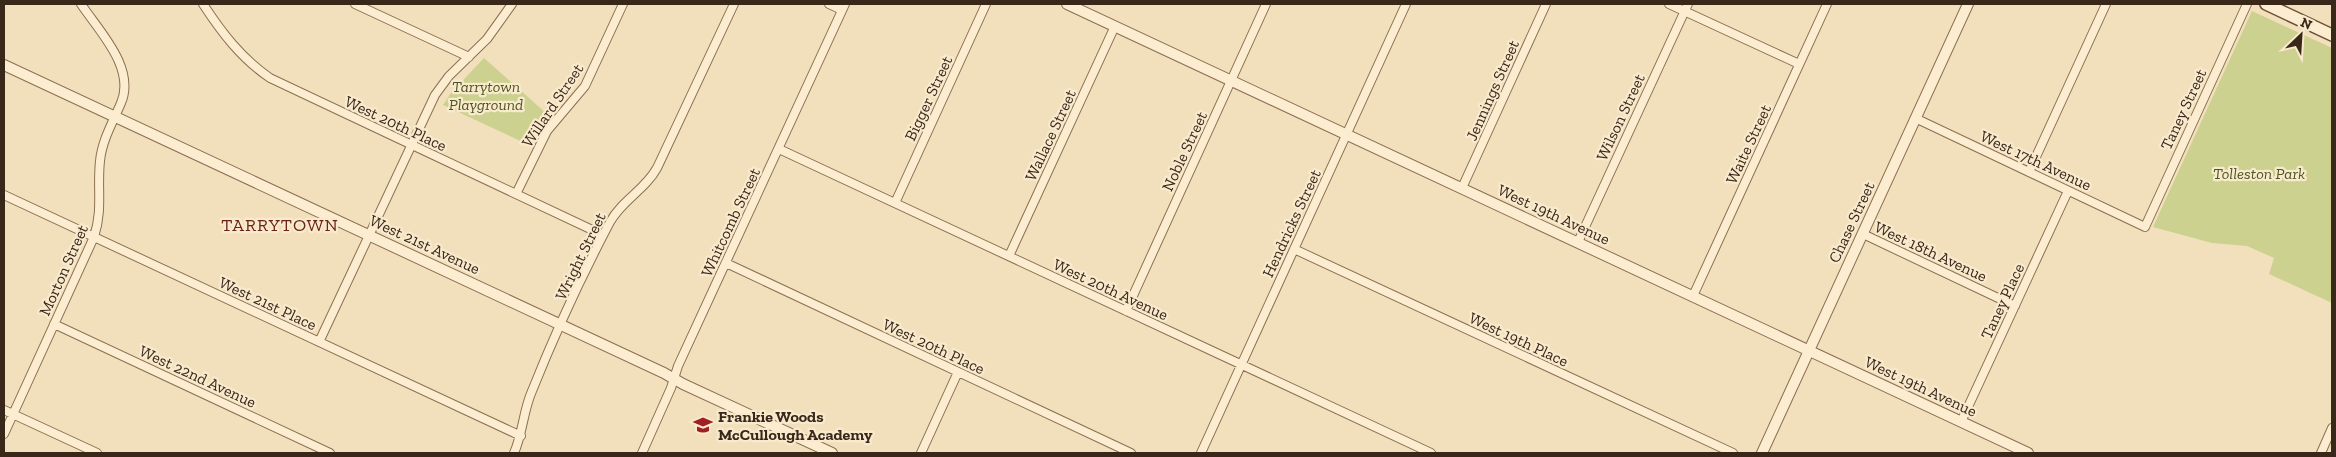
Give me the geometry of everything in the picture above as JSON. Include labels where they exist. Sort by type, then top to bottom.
[{"type":"main road","points":[[2266,4],[2332,35]]},
{"type":"street","name":"Morton Street","points":[[4,434],[94,237],[100,211],[99,177],[101,152],[123,95],[123,73],[113,51],[81,4]]},
{"type":"street","name":"West 20th Place","points":[[203,4],[233,47],[260,71],[281,84],[603,235]]},
{"type":"street","points":[[355,4],[469,57]]},
{"type":"street","points":[[320,342],[439,88],[492,32],[512,4]]},
{"type":"street","name":"Willard Street","points":[[516,194],[547,131],[584,86],[624,4]]},
{"type":"street","name":"Wright Street","points":[[514,453],[521,436],[530,396],[603,235],[618,209],[644,186],[657,168],[734,4]]},
{"type":"street","points":[[829,4],[844,7]]},
{"type":"street","name":"Bigger Street","points":[[895,203],[986,4]]},
{"type":"street","name":"West 19th Avenue","points":[[1067,4],[2028,453]]},
{"type":"street","name":"Noble Street","points":[[1126,311],[1266,4]]},
{"type":"street","name":"Hendricks Street","points":[[1201,453],[1406,4]]},
{"type":"street","name":"Jennings Street","points":[[1462,188],[1546,4]]},
{"type":"street","points":[[1669,4],[1686,7],[1799,64]]},
{"type":"street","name":"Waite Street","points":[[1693,296],[1827,4]]},
{"type":"street","name":"Chase Street","points":[[1762,453],[1968,4]]},
{"type":"street","points":[[2029,172],[2106,4]]},
{"type":"street","name":"Taney Street","points":[[2145,226],[2247,4]]},
{"type":"street","name":"Whitcomb Street","points":[[642,453],[726,263],[844,7]]},
{"type":"street","name":"Wilson Street","points":[[1578,242],[1686,7]]},
{"type":"street","name":"Wallace Street","points":[[1009,256],[1115,26]]},
{"type":"street","name":"West 21st Avenue","points":[[4,65],[832,453]]},
{"type":"street","name":"West 17th Avenue","points":[[1916,118],[2145,226]]},
{"type":"street","name":"West 20th Avenue","points":[[779,149],[1431,453]]},
{"type":"street","name":"Taney Place","points":[[1961,422],[2068,191]]},
{"type":"street","name":"West 21st Place","points":[[4,195],[521,436]]},
{"type":"street","name":"West 18th Avenue","points":[[1862,234],[2016,306]]},
{"type":"street","name":"West 19th Place","points":[[1294,249],[1733,453]]},
{"type":"street","name":"West 20th Place","points":[[726,263],[1131,453]]},
{"type":"street","name":"West 22nd Avenue","points":[[54,324],[330,453]]},
{"type":"street","points":[[921,453],[958,372]]},
{"type":"street","points":[[4,410],[97,453]]},
{"type":"street","points":[[2321,453],[2332,428]]},
{"type":"green space","name":"Tolleston Park","points":[[2252,11],[2332,48],[2332,303],[2269,274],[2274,258],[2247,246],[2212,243],[2153,227]]},
{"type":"green space","name":"Tarrytown Playground","points":[[484,58],[547,114],[527,144],[443,105],[451,93]]},
{"type":"place","name":"Frankie Woods McCullough Academy","points":[[703,425]]},
{"type":"district","name":"TARRYTOWN","points":[[280,225]]}]
